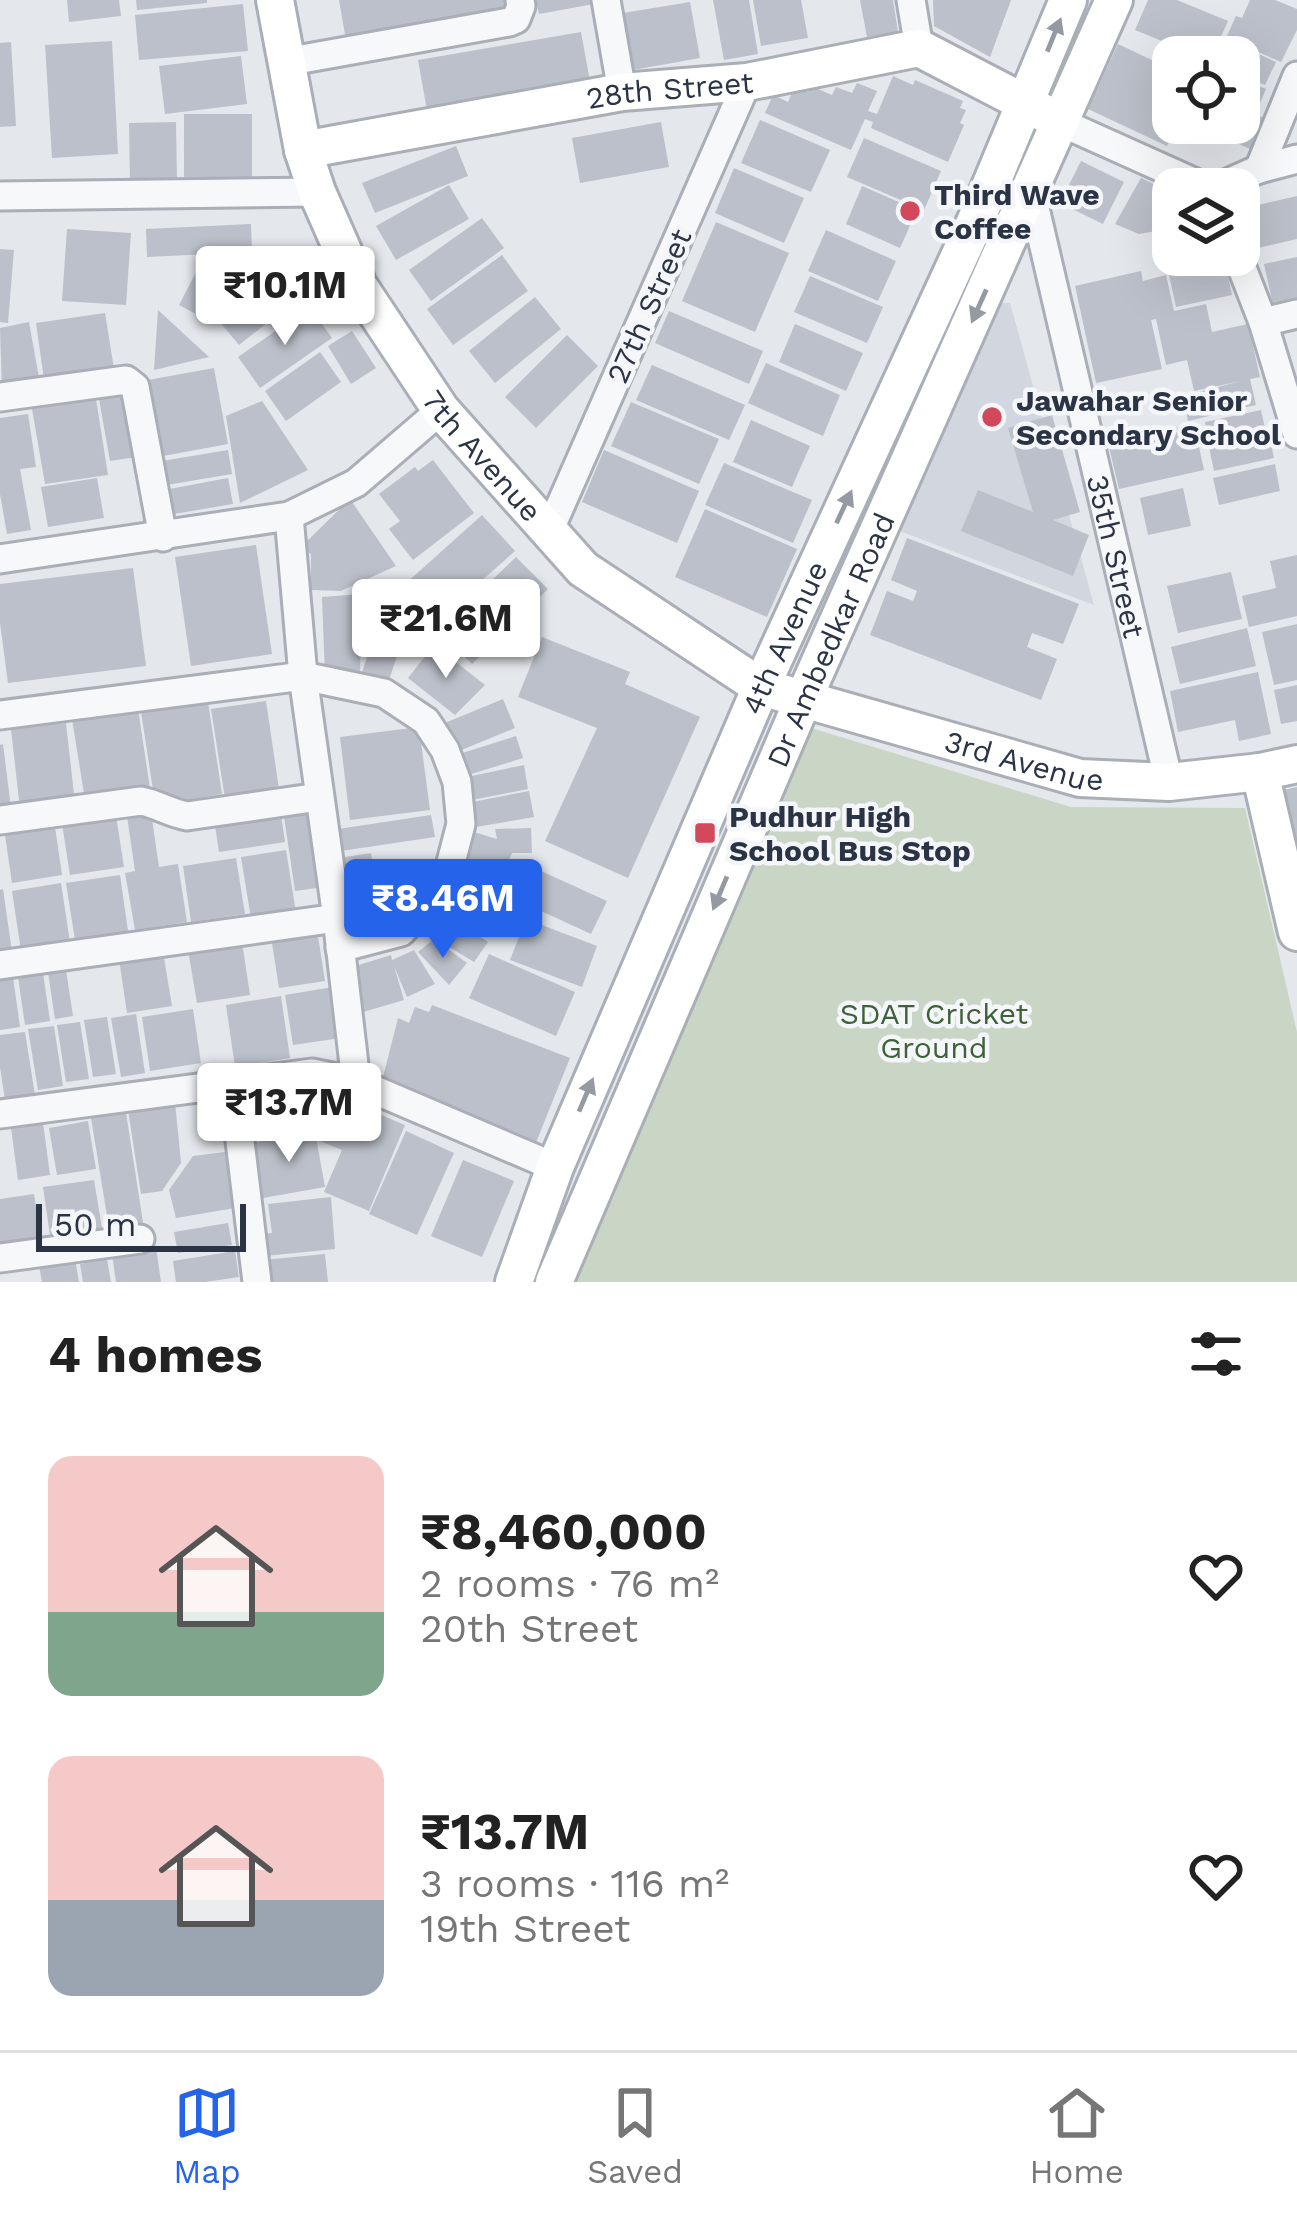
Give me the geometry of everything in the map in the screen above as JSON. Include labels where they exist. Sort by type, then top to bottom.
[{"type":"main road","name":"7th Avenue","points":[[274,0],[303,150],[317,192],[358,285],[441,410],[583,568],[761,687]]},
{"type":"main road","name":"4th Avenue","points":[[514,1282],[555,1167],[761,687],[967,242],[1068,0]]},
{"type":"main road","name":"Dr Ambedkar Road","points":[[554,1282],[803,700],[1114,0]]},
{"type":"main road","name":"28th Street","points":[[303,150],[622,92],[747,82],[919,48]]},
{"type":"main road","points":[[919,48],[1060,122]]},
{"type":"main road","name":"3rd Avenue","points":[[761,687],[1081,778],[1169,782],[1297,764]]},
{"type":"main road","points":[[1260,772],[1297,931]]},
{"type":"street","points":[[285,62],[509,22],[516,19],[520,0]]},
{"type":"street","points":[[606,0],[622,92]]},
{"type":"street","points":[[911,0],[919,48]]},
{"type":"street","points":[[1259,168],[1297,76]]},
{"type":"street","name":"27th Street","points":[[550,529],[747,82]]},
{"type":"street","points":[[1060,122],[1164,168]]},
{"type":"street","points":[[1260,169],[1297,158]]},
{"type":"street","name":"35th Street","points":[[1031,191],[1169,782]]},
{"type":"street","points":[[0,196],[317,192]]},
{"type":"street","points":[[1245,276],[1297,434]]},
{"type":"street","points":[[1263,322],[1297,314]]},
{"type":"street","points":[[0,397],[132,382],[164,537]]},
{"type":"street","points":[[0,559],[289,516],[356,483],[441,410]]},
{"type":"street","points":[[289,516],[302,676],[356,1082]]},
{"type":"street","points":[[0,715],[302,676],[384,693],[426,721],[446,749],[457,782],[461,824],[449,870],[401,932],[340,948]]},
{"type":"street","points":[[0,820],[141,801],[187,817],[320,797]]},
{"type":"street","points":[[0,965],[337,918]]},
{"type":"street","points":[[0,1114],[312,1073],[356,1082],[555,1167]]},
{"type":"street","points":[[233,1083],[257,1282]]},
{"type":"street","points":[[0,1258],[140,1239]]},
{"type":"shaded area","name":"Jawahar Senior Secondary School","points":[[986,303],[1010,303],[1094,605],[897,530]]},
{"type":"green space","name":"SDAT Cricket Ground","points":[[785,720],[1071,807],[1245,808],[1297,1032],[1297,1282],[561,1282]]},
{"type":"building","points":[[67,0],[119,0],[121,16],[69,22]]},
{"type":"building","points":[[136,0],[207,0],[207,3],[137,10]]},
{"type":"building","points":[[339,0],[508,0],[511,15],[347,46]]},
{"type":"building","points":[[536,0],[604,0],[605,2],[539,14]]},
{"type":"building","points":[[713,0],[749,0],[758,54],[724,60]]},
{"type":"building","points":[[753,0],[801,0],[808,38],[761,46]]},
{"type":"building","points":[[860,0],[893,0],[898,32],[867,37]]},
{"type":"building","points":[[933,0],[1011,0],[990,57],[934,26]]},
{"type":"building","points":[[1148,0],[1177,0],[1228,21],[1221,36],[1152,37],[1135,30]]},
{"type":"building","points":[[1250,0],[1275,0],[1297,9],[1297,30],[1281,62],[1260,53],[1260,36],[1227,36],[1236,16],[1242,18]]},
{"type":"building","points":[[690,2],[700,58],[633,70],[623,13]]},
{"type":"building","points":[[243,4],[248,51],[139,60],[135,15]]},
{"type":"building","points":[[581,32],[591,87],[428,116],[418,60]]},
{"type":"building","points":[[112,41],[118,154],[52,158],[45,45]]},
{"type":"building","points":[[11,42],[16,126],[0,127],[0,43]]},
{"type":"building","points":[[1118,44],[1152,60],[1152,139],[1088,109]]},
{"type":"building","points":[[1260,55],[1276,62],[1265,85],[1260,83]]},
{"type":"building","points":[[241,56],[247,104],[165,114],[159,66]]},
{"type":"building","points":[[893,76],[913,85],[915,80],[963,101],[960,108],[966,110],[960,123],[964,125],[948,162],[871,128],[873,122],[865,119],[851,150],[765,113],[773,95],[788,102],[795,86],[808,92],[811,86],[832,95],[836,87],[852,93],[857,83],[877,91],[868,111],[877,114]]},
{"type":"building","points":[[184,114],[252,114],[252,177],[184,177]]},
{"type":"building","points":[[760,120],[830,150],[811,192],[741,163]]},
{"type":"building","points":[[176,122],[177,183],[130,184],[129,123]]},
{"type":"building","points":[[661,122],[669,167],[580,183],[572,138]]},
{"type":"building","points":[[864,138],[941,171],[924,210],[847,177]]},
{"type":"building","points":[[456,146],[468,176],[375,213],[362,183]]},
{"type":"building","points":[[1081,161],[1124,182],[1103,224],[1060,203]]},
{"type":"building","points":[[734,168],[804,198],[784,243],[715,213]]},
{"type":"building","points":[[1141,178],[1152,183],[1152,232],[1139,234],[1115,224]]},
{"type":"building","points":[[449,185],[469,219],[396,260],[376,226]]},
{"type":"building","points":[[862,186],[917,210],[900,248],[846,224]]},
{"type":"building","points":[[1297,196],[1297,239],[1260,248],[1260,205]]},
{"type":"building","points":[[482,218],[504,248],[431,301],[409,270]]},
{"type":"building","points":[[716,222],[789,253],[755,332],[682,301]]},
{"type":"building","points":[[251,224],[252,252],[147,257],[146,229]]},
{"type":"building","points":[[67,229],[131,233],[126,305],[62,301]]},
{"type":"building","points":[[826,230],[896,261],[878,301],[808,271]]},
{"type":"building","points":[[0,249],[14,250],[8,323],[0,322]]},
{"type":"building","points":[[502,255],[528,291],[453,345],[427,309]]},
{"type":"building","points":[[204,257],[236,274],[205,319],[179,305]]},
{"type":"building","points":[[1297,257],[1297,304],[1274,309],[1264,264]]},
{"type":"building","points":[[1141,271],[1143,281],[1166,276],[1174,311],[1206,304],[1212,332],[1248,324],[1260,377],[1250,379],[1256,405],[1188,421],[1183,396],[1241,381],[1194,391],[1187,360],[1166,365],[1156,319],[1151,320],[1162,369],[1096,383],[1075,286]]},
{"type":"building","points":[[810,276],[883,307],[867,343],[794,312]]},
{"type":"building","points":[[1169,276],[1228,276],[1232,295],[1176,307]]},
{"type":"building","points":[[261,277],[286,308],[239,345],[214,315]]},
{"type":"building","points":[[535,297],[561,329],[495,383],[469,351]]},
{"type":"building","points":[[310,307],[332,338],[260,388],[238,357]]},
{"type":"building","points":[[158,310],[209,357],[154,370]]},
{"type":"building","points":[[669,311],[763,351],[749,384],[655,343]]},
{"type":"building","points":[[105,313],[114,369],[44,379],[36,323]]},
{"type":"building","points":[[29,322],[40,383],[2,390],[0,328]]},
{"type":"building","points":[[795,324],[863,353],[846,391],[779,362]]},
{"type":"building","points":[[352,331],[376,368],[351,384],[328,346]]},
{"type":"building","points":[[567,335],[598,366],[536,428],[505,397]]},
{"type":"building","points":[[320,352],[341,382],[286,421],[265,391]]},
{"type":"building","points":[[766,363],[840,395],[823,436],[748,403]]},
{"type":"building","points":[[652,365],[745,405],[729,440],[636,400]]},
{"type":"building","points":[[214,368],[228,444],[163,456],[148,380]]},
{"type":"building","points":[[126,395],[136,457],[110,461],[99,399]]},
{"type":"building","points":[[96,399],[108,475],[45,484],[32,409]]},
{"type":"building","points":[[262,401],[308,470],[240,503],[226,416]]},
{"type":"building","points":[[631,402],[719,439],[699,484],[611,446]]},
{"type":"building","points":[[1261,410],[1265,428],[1209,440],[1205,422]]},
{"type":"building","points":[[28,414],[36,467],[20,469],[31,530],[7,534],[0,494],[0,418]]},
{"type":"building","points":[[1052,415],[1080,512],[1053,520],[1089,535],[1073,576],[961,531],[978,490],[1033,512],[1008,428]]},
{"type":"building","points":[[751,420],[810,446],[792,487],[733,462]]},
{"type":"building","points":[[1194,424],[1204,470],[1119,489],[1108,443]]},
{"type":"building","points":[[1269,434],[1274,458],[1214,471],[1209,447]]},
{"type":"building","points":[[228,450],[232,474],[161,486],[156,462]]},
{"type":"building","points":[[604,450],[699,491],[677,543],[582,502]]},
{"type":"building","points":[[433,460],[474,513],[413,560],[389,529],[400,521],[379,494],[415,467],[418,471]]},
{"type":"building","points":[[724,463],[812,500],[793,543],[705,505]]},
{"type":"building","points":[[1275,464],[1280,491],[1219,505],[1213,478]]},
{"type":"building","points":[[97,478],[104,518],[48,527],[41,487]]},
{"type":"building","points":[[228,478],[233,504],[168,515],[164,490]]},
{"type":"building","points":[[1183,488],[1191,526],[1148,535],[1140,498]]},
{"type":"building","points":[[350,499],[396,566],[341,591],[311,590],[311,554],[300,548]]},
{"type":"building","points":[[705,509],[797,549],[767,617],[675,577]]},
{"type":"building","points":[[482,515],[515,551],[436,621],[404,585]]},
{"type":"building","points":[[907,538],[1079,604],[1063,644],[1032,633],[1027,647],[1057,659],[1041,700],[870,635],[887,591],[913,601],[917,591],[891,580]]},
{"type":"building","points":[[256,545],[272,654],[191,666],[175,557]]},
{"type":"building","points":[[1297,555],[1297,616],[1249,627],[1242,596],[1276,588],[1270,561]]},
{"type":"building","points":[[516,557],[548,589],[472,664],[439,632]]},
{"type":"building","points":[[133,568],[146,666],[8,683],[0,584]]},
{"type":"building","points":[[1231,572],[1242,619],[1178,633],[1167,586]]},
{"type":"building","points":[[362,594],[360,673],[325,675],[322,597]]},
{"type":"building","points":[[381,617],[407,626],[388,683],[361,675]]},
{"type":"building","points":[[1297,624],[1297,680],[1274,685],[1262,632]]},
{"type":"building","points":[[1247,628],[1256,666],[1180,684],[1171,647]]},
{"type":"building","points":[[542,637],[630,672],[625,684],[700,717],[628,878],[545,841],[597,728],[518,697]]},
{"type":"building","points":[[434,645],[485,685],[455,715],[408,678]]},
{"type":"building","points":[[1258,672],[1271,734],[1239,741],[1235,720],[1178,732],[1170,691]]},
{"type":"building","points":[[1297,685],[1297,721],[1281,724],[1274,690]]},
{"type":"building","points":[[503,699],[515,728],[452,754],[435,727]]},
{"type":"building","points":[[266,701],[280,796],[226,805],[211,709]]},
{"type":"building","points":[[137,702],[151,795],[86,806],[71,713]]},
{"type":"building","points":[[208,702],[222,794],[168,803],[166,794],[154,796],[141,712]]},
{"type":"building","points":[[66,723],[75,803],[20,809],[11,729]]},
{"type":"building","points":[[419,727],[430,810],[350,820],[340,737]]},
{"type":"building","points":[[516,736],[523,758],[462,777],[456,755]]},
{"type":"building","points":[[0,745],[12,816],[0,817]]},
{"type":"building","points":[[524,765],[528,789],[467,801],[462,778]]},
{"type":"building","points":[[1297,787],[1297,841],[1295,841],[1283,790]]},
{"type":"building","points":[[529,791],[534,817],[476,827],[472,802]]},
{"type":"building","points":[[312,805],[324,887],[295,891],[283,810]]},
{"type":"building","points":[[280,808],[285,842],[219,852],[214,819]]},
{"type":"building","points":[[151,812],[159,867],[178,864],[187,922],[135,930],[125,873],[135,871],[127,816]]},
{"type":"building","points":[[431,815],[435,837],[341,851],[338,829]]},
{"type":"building","points":[[116,816],[124,867],[70,875],[62,824]]},
{"type":"building","points":[[54,820],[62,875],[12,883],[4,828]]},
{"type":"building","points":[[531,828],[532,853],[512,853],[502,877],[456,861],[467,830],[497,839],[495,829]]},
{"type":"building","points":[[286,850],[296,912],[251,919],[241,857]]},
{"type":"building","points":[[371,853],[381,911],[350,917],[339,858]]},
{"type":"building","points":[[236,858],[245,914],[191,922],[183,866]]},
{"type":"building","points":[[461,865],[501,883],[492,903],[452,884]]},
{"type":"building","points":[[541,871],[607,901],[591,934],[526,904]]},
{"type":"building","points":[[120,875],[128,931],[75,940],[66,883]]},
{"type":"building","points":[[61,883],[70,943],[21,951],[12,891]]},
{"type":"building","points":[[449,885],[503,918],[492,936],[438,904]]},
{"type":"building","points":[[0,890],[12,952],[0,954]]},
{"type":"building","points":[[437,908],[488,942],[474,962],[423,931]]},
{"type":"building","points":[[526,919],[597,946],[582,987],[510,960]]},
{"type":"building","points":[[318,936],[325,981],[279,988],[272,943]]},
{"type":"building","points":[[434,939],[467,963],[449,985],[418,952]]},
{"type":"building","points":[[242,942],[250,995],[197,1003],[188,950]]},
{"type":"building","points":[[414,950],[435,984],[407,997],[394,966],[404,1000],[363,1012],[349,968],[391,955],[392,960]]},
{"type":"building","points":[[163,952],[172,1006],[127,1013],[119,959]]},
{"type":"building","points":[[489,954],[575,992],[556,1036],[469,998]]},
{"type":"building","points":[[65,964],[73,1016],[55,1019],[47,966]]},
{"type":"building","points":[[42,966],[50,1021],[25,1025],[17,970]]},
{"type":"building","points":[[12,970],[20,1027],[0,1030],[0,972]]},
{"type":"building","points":[[333,987],[341,1038],[293,1045],[285,995]]},
{"type":"building","points":[[281,996],[290,1058],[235,1067],[226,1005]]},
{"type":"building","points":[[432,1005],[570,1058],[535,1145],[381,1085],[398,1018],[409,1023],[415,1007],[429,1012]]},
{"type":"building","points":[[193,1009],[201,1063],[150,1071],[142,1017]]},
{"type":"building","points":[[136,1014],[145,1073],[121,1077],[111,1018]]},
{"type":"building","points":[[107,1017],[116,1074],[93,1077],[84,1020]]},
{"type":"building","points":[[80,1022],[89,1079],[66,1082],[57,1025]]},
{"type":"building","points":[[54,1026],[63,1086],[38,1090],[28,1029]]},
{"type":"building","points":[[25,1032],[35,1095],[5,1100],[0,1035]]},
{"type":"building","points":[[315,1083],[321,1121],[253,1130],[247,1093]]},
{"type":"building","points":[[338,1097],[405,1125],[369,1211],[324,1192],[342,1150],[320,1141]]},
{"type":"building","points":[[175,1102],[181,1163],[162,1191],[141,1194],[128,1110]]},
{"type":"building","points":[[125,1106],[144,1229],[110,1234],[90,1112]]},
{"type":"building","points":[[42,1115],[50,1175],[18,1180],[10,1120]]},
{"type":"building","points":[[88,1121],[96,1169],[57,1175],[49,1128]]},
{"type":"building","points":[[406,1131],[454,1153],[417,1235],[369,1214]]},
{"type":"building","points":[[315,1132],[325,1187],[263,1198],[253,1143]]},
{"type":"building","points":[[225,1152],[235,1208],[176,1218],[169,1190],[193,1156]]},
{"type":"building","points":[[463,1160],[514,1181],[482,1257],[431,1236]]},
{"type":"building","points":[[94,1180],[103,1234],[51,1242],[43,1187]]},
{"type":"building","points":[[34,1194],[42,1246],[0,1252],[0,1199]]},
{"type":"building","points":[[331,1197],[335,1249],[265,1256],[263,1234],[272,1233],[268,1204]]},
{"type":"building","points":[[228,1223],[232,1245],[178,1253],[174,1232]]},
{"type":"building","points":[[156,1247],[161,1282],[116,1282],[112,1254]]},
{"type":"building","points":[[235,1251],[239,1277],[176,1282],[173,1261]]},
{"type":"building","points":[[74,1253],[79,1282],[42,1282],[38,1260]]},
{"type":"building","points":[[325,1254],[328,1282],[265,1282],[263,1260]]},
{"type":"building","points":[[107,1259],[111,1282],[83,1282],[80,1264]]},
{"type":"place","name":"Third Wave Coffee","points":[[910,211]]},
{"type":"place","name":"Jawahar Senior Secondary School","points":[[992,417]]},
{"type":"place","name":"Pudhur High School Bus Stop","points":[[705,833]]}]
